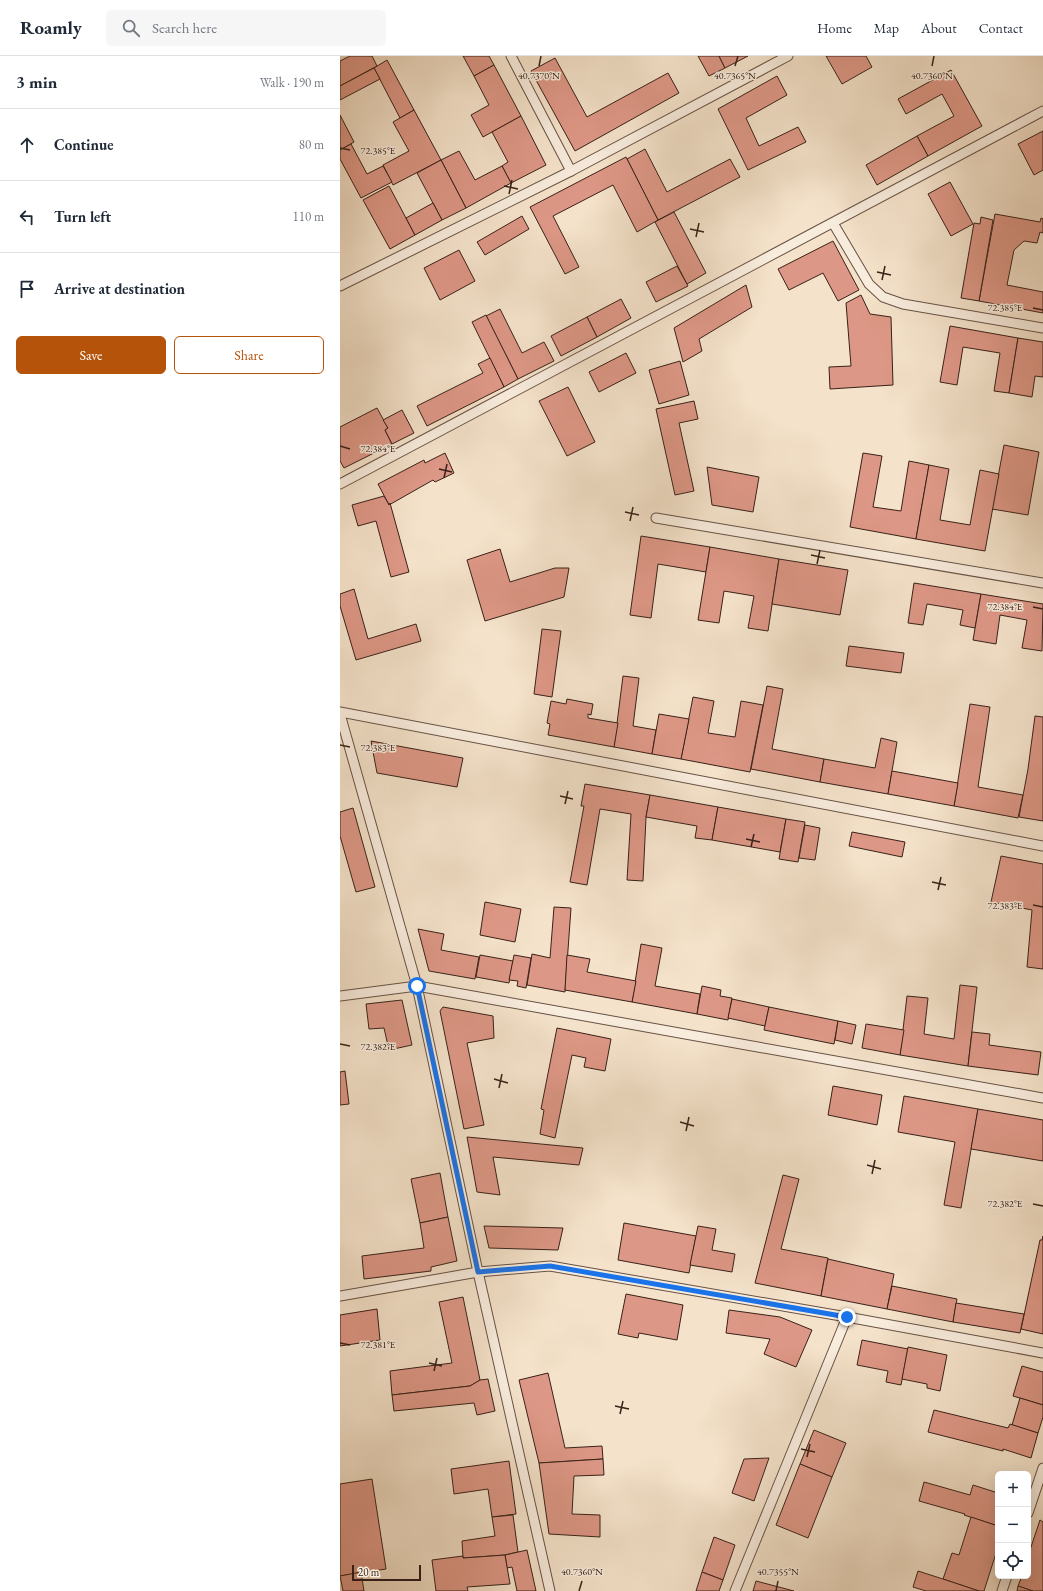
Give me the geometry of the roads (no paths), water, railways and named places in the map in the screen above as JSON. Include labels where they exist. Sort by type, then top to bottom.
[{"type":"lane","points":[[511,56],[570,170]]},
{"type":"lane","points":[[340,286],[570,170],[788,56]]},
{"type":"lane","points":[[340,484],[1043,111]]},
{"type":"lane","points":[[833,223],[869,284],[883,297],[903,304],[1043,328]]},
{"type":"lane","points":[[656,518],[1043,583]]},
{"type":"lane","points":[[550,1591],[478,1272],[417,986],[340,713],[1043,846]]},
{"type":"lane","points":[[340,996],[417,986],[1043,1098]]},
{"type":"lane","points":[[340,1296],[478,1272],[550,1266],[847,1317],[1043,1353]]},
{"type":"lane","points":[[735,1591],[847,1317]]},
{"type":"lane","points":[[1030,1507],[1043,1468]]},
{"type":"lane","points":[[1002,1591],[1006,1579]]}]
